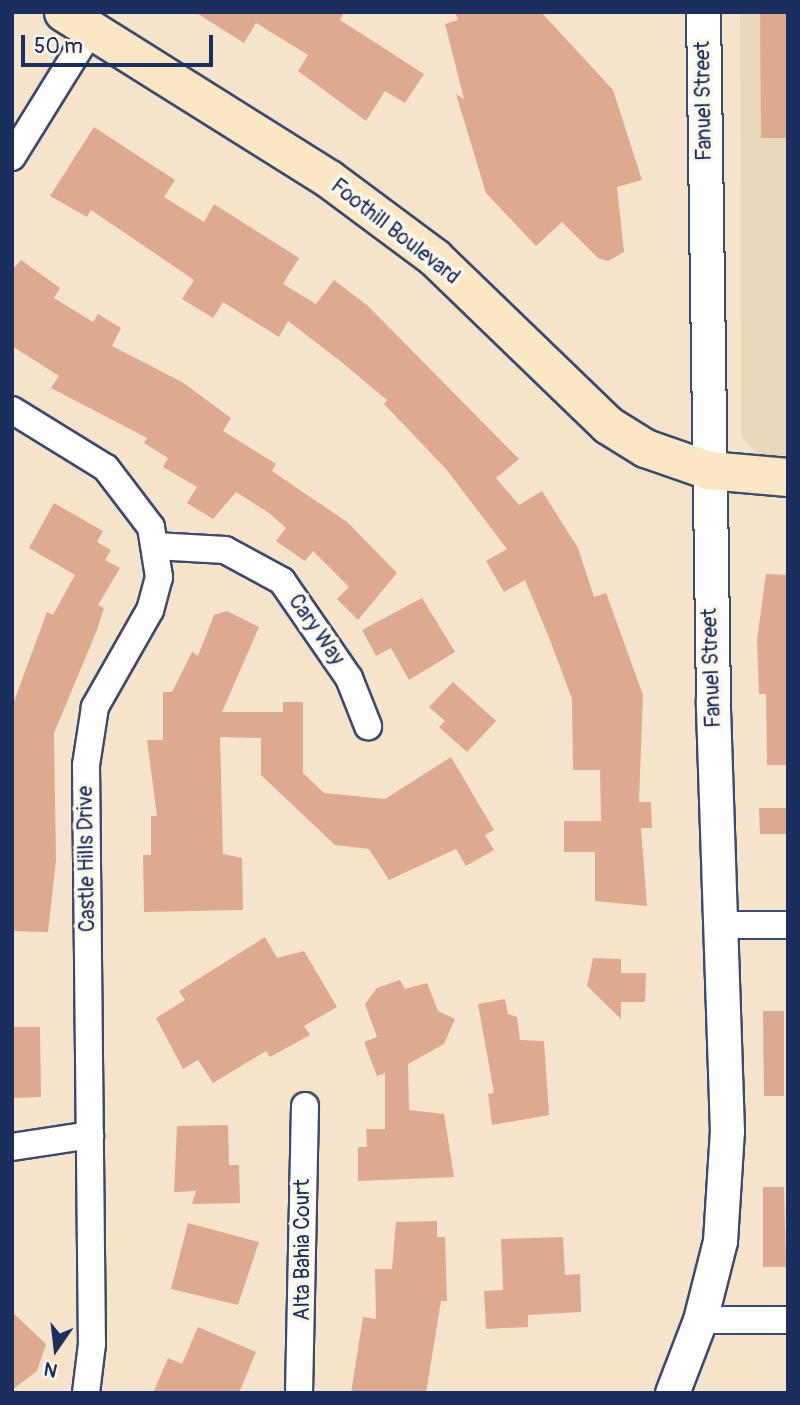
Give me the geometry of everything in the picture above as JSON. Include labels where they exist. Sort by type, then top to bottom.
[{"type":"main road","name":"Foothill Boulevard","points":[[76,21],[329,179],[434,257],[608,425],[645,448],[708,470],[788,477]]},
{"type":"street","name":"Fanuel Street","points":[[672,1393],[700,1320],[720,1241],[727,1131],[708,470],[703,12]]},
{"type":"street","points":[[12,157],[76,21]]},
{"type":"street","name":"Castle Hills Drive","points":[[12,410],[106,468],[151,527],[159,577],[150,610],[95,707],[86,765],[92,1344],[86,1393]]},
{"type":"street","name":"Cary Way","points":[[155,545],[225,550],[282,581],[349,678],[368,726]]},
{"type":"street","points":[[723,925],[788,925]]},
{"type":"street","name":"Alta Bahia Court","points":[[299,1393],[305,1106]]},
{"type":"street","points":[[12,1147],[90,1135]]},
{"type":"street","points":[[700,1320],[788,1320]]},
{"type":"shaded area","points":[[740,12],[788,12],[788,456],[759,456],[741,436]]},
{"type":"building","points":[[195,12],[344,12],[340,20],[424,74],[405,103],[385,91],[366,121],[298,71],[308,55],[256,23],[244,43]]},
{"type":"building","points":[[455,12],[541,12],[613,90],[642,180],[617,187],[624,252],[608,261],[598,258],[562,222],[536,246],[486,193],[456,94],[464,99],[445,24],[458,20]]},
{"type":"building","points":[[760,12],[788,12],[788,138],[761,138]]},
{"type":"building","points":[[94,127],[175,180],[164,197],[204,222],[214,204],[299,258],[283,284],[316,304],[334,280],[368,306],[519,459],[496,478],[519,505],[542,491],[578,548],[594,597],[606,593],[643,695],[639,802],[651,802],[652,828],[641,828],[647,906],[595,901],[595,852],[564,852],[564,821],[601,821],[600,770],[573,770],[572,699],[550,640],[525,580],[504,592],[486,561],[507,549],[446,469],[384,404],[387,400],[339,360],[288,321],[279,337],[223,302],[213,318],[182,299],[194,280],[91,210],[87,217],[50,196]]},
{"type":"building","points":[[21,260],[60,288],[54,298],[93,322],[98,314],[121,328],[112,346],[182,382],[231,418],[223,431],[276,464],[272,471],[347,522],[397,573],[358,620],[337,599],[349,587],[313,551],[305,561],[276,541],[286,528],[269,513],[236,492],[213,519],[187,503],[197,487],[163,467],[168,458],[144,443],[147,438],[51,388],[59,376],[12,346],[12,270]]},
{"type":"building","points":[[54,503],[103,531],[97,542],[111,550],[105,560],[120,568],[98,605],[104,608],[97,630],[54,733],[56,860],[48,932],[12,931],[13,704],[47,612],[53,615],[75,575],[29,548]]},
{"type":"building","points":[[766,574],[788,575],[788,765],[767,765],[766,694],[759,694],[757,640]]},
{"type":"building","points":[[422,598],[455,652],[409,680],[391,648],[376,656],[362,630]]},
{"type":"building","points":[[227,611],[259,627],[222,712],[283,712],[283,702],[303,702],[303,773],[324,793],[385,799],[451,757],[494,830],[485,835],[494,850],[466,866],[456,849],[389,880],[369,849],[335,845],[261,775],[261,738],[220,737],[223,854],[242,858],[243,910],[144,912],[143,855],[151,855],[151,816],[157,816],[147,740],[163,740],[163,692],[172,692],[192,652],[198,656],[214,615]]},
{"type":"building","points":[[453,682],[496,721],[467,752],[439,727],[445,721],[429,707]]},
{"type":"building","points":[[759,808],[788,808],[788,834],[760,834]]},
{"type":"building","points":[[265,937],[277,958],[304,951],[337,1007],[304,1026],[310,1035],[270,1057],[266,1051],[213,1083],[198,1060],[183,1069],[156,1018],[185,1000],[179,991]]},
{"type":"building","points":[[593,958],[621,959],[621,973],[646,973],[645,1002],[621,1002],[621,1019],[587,986]]},
{"type":"building","points":[[400,980],[405,989],[427,983],[438,1011],[455,1019],[444,1044],[408,1064],[409,1110],[444,1114],[454,1177],[358,1181],[358,1147],[367,1147],[366,1129],[385,1129],[385,1073],[377,1076],[364,1042],[377,1037],[365,1004],[377,988]]},
{"type":"building","points":[[505,999],[508,1014],[517,1017],[520,1040],[544,1041],[549,1115],[492,1125],[488,1094],[494,1093],[478,1004]]},
{"type":"building","points":[[763,1011],[784,1011],[784,1096],[764,1096]]},
{"type":"building","points":[[12,1027],[40,1027],[41,1097],[12,1098]]},
{"type":"building","points":[[228,1125],[229,1165],[239,1165],[240,1203],[192,1204],[196,1191],[174,1192],[177,1126]]},
{"type":"building","points":[[763,1187],[784,1187],[786,1267],[763,1267]]},
{"type":"building","points":[[437,1221],[437,1237],[445,1237],[447,1301],[441,1301],[426,1393],[351,1393],[363,1317],[376,1319],[375,1269],[392,1269],[396,1222]]},
{"type":"building","points":[[188,1223],[259,1242],[238,1305],[171,1289]]},
{"type":"building","points":[[563,1237],[565,1275],[580,1274],[581,1312],[528,1315],[528,1327],[486,1329],[484,1291],[503,1290],[501,1239]]},
{"type":"building","points":[[12,1312],[46,1344],[37,1371],[12,1390]]},
{"type":"building","points":[[198,1327],[256,1352],[239,1393],[153,1393],[168,1358],[182,1364]]}]
